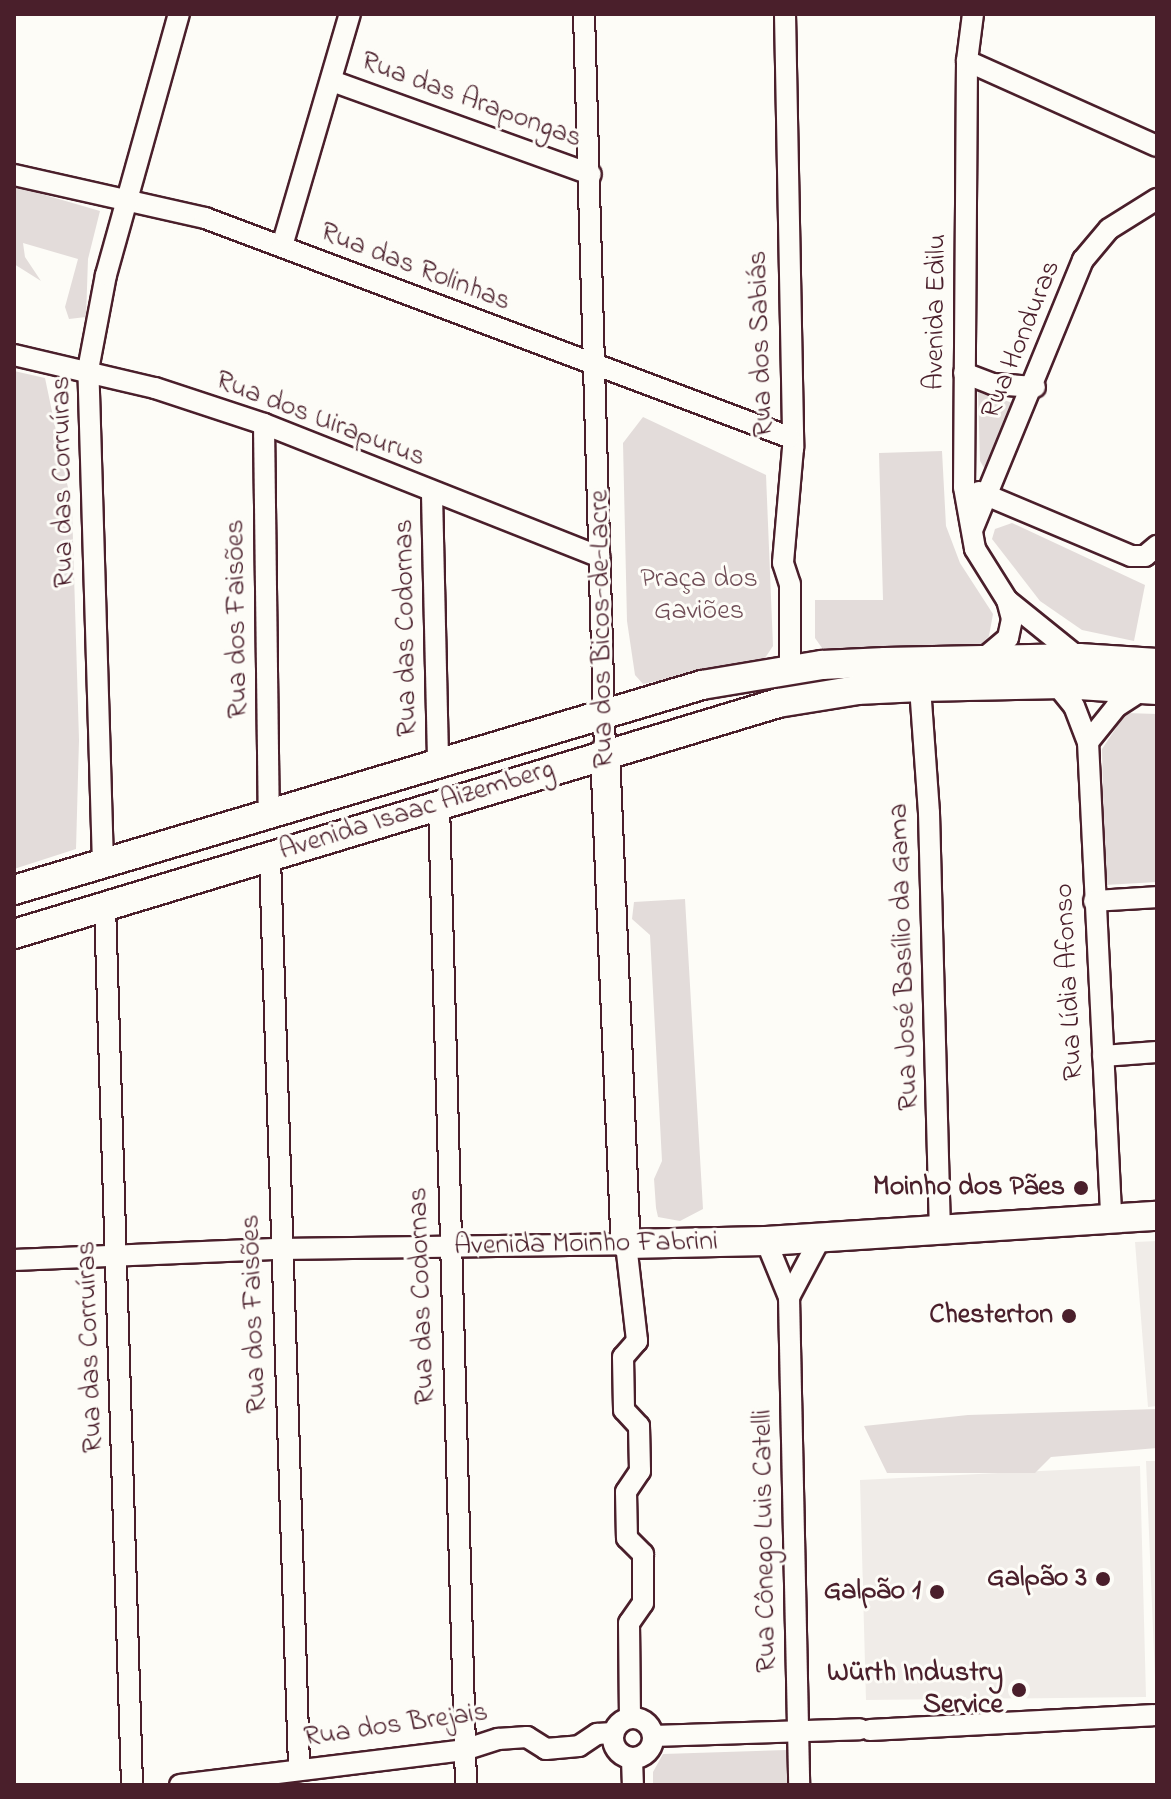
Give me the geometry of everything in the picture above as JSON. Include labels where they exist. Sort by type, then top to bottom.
[{"type":"street","name":"Rua das Corruíras","points":[[103,864],[88,370],[127,198],[179,14]]},
{"type":"street","points":[[282,246],[350,14]]},
{"type":"street","name":"Rua dos Bicos-de-Lacre","points":[[584,14],[597,366],[603,712],[626,1244]]},
{"type":"street","name":"Rua dos Sabiás","points":[[785,14],[792,481],[784,519],[783,563],[790,584],[790,669]]},
{"type":"street","name":"Avenida Edilu","points":[[973,14],[967,61],[964,487],[975,549],[1007,600],[1079,658]]},
{"type":"street","points":[[967,61],[1157,146]]},
{"type":"street","name":"Rua das Arapongas","points":[[332,81],[591,174]]},
{"type":"street","name":"Rua das Rolinhas","points":[[14,175],[127,198],[282,246],[789,437]]},
{"type":"street","name":"Rua Honduras","points":[[973,528],[1094,243],[1157,199]]},
{"type":"street","name":"Rua dos Uirapurus","points":[[14,355],[88,370],[264,424],[432,494],[600,557]]},
{"type":"street","points":[[964,373],[993,384],[1035,387]]},
{"type":"street","name":"Rua dos Faisões","points":[[264,424],[269,814]]},
{"type":"street","points":[[964,487],[1131,556],[1151,551]]},
{"type":"street","name":"Rua das Codornas","points":[[432,494],[438,761]]},
{"type":"street","points":[[982,660],[1008,638],[1012,619],[1007,600]]},
{"type":"street","name":"Avenida Isaac Aizemberg","points":[[14,890],[438,761],[702,685],[790,669],[1079,658],[1157,663]]},
{"type":"street","name":"Avenida Isaac Aizemberg","points":[[14,934],[270,858],[704,722],[803,699],[920,687],[1056,684],[1150,689]]},
{"type":"street","name":"Rua Lídia Afonso","points":[[1056,684],[1074,706],[1088,742],[1111,1218]]},
{"type":"street","points":[[702,685],[692,707],[704,722]]},
{"type":"street","name":"Rua José Basílio da Gama","points":[[920,687],[929,813],[940,1227]]},
{"type":"street","points":[[1088,742],[1116,707],[1150,689]]},
{"type":"street","name":"Rua das Codornas","points":[[439,805],[466,1785]]},
{"type":"street","name":"Rua dos Faisões","points":[[270,858],[280,1249],[299,1768]]},
{"type":"street","points":[[1094,901],[1157,897]]},
{"type":"street","name":"Rua das Corruíras","points":[[105,906],[132,1785]]},
{"type":"street","points":[[1103,1056],[1157,1052]]},
{"type":"street","name":"Avenida Moinho Fabrini","points":[[14,1260],[280,1249],[766,1241],[940,1227],[1157,1216]]},
{"type":"street","name":"Rua Cônego Luis Catelli","points":[[789,1297],[822,1235]]},
{"type":"street","name":"Rua Cônego Luis Catelli","points":[[766,1241],[789,1297],[799,1785]]},
{"type":"street","points":[[626,1244],[637,1341],[623,1357],[624,1410],[639,1426],[640,1471],[626,1492],[627,1538],[643,1554],[643,1603],[629,1623],[630,1718],[613,1733],[616,1751],[632,1759],[645,1755],[653,1736]]},
{"type":"street","points":[[653,1736],[797,1735],[1157,1715]]},
{"type":"street","points":[[630,1718],[643,1720],[653,1736]]},
{"type":"street","name":"Rua dos Brejais","points":[[180,1785],[464,1750],[498,1739],[527,1737],[546,1749],[579,1746],[597,1734],[613,1733]]},
{"type":"street","points":[[632,1759],[633,1785]]},
{"type":"shaded area","points":[[1157,1241],[1157,1406],[1148,1407],[1135,1242]]},
{"type":"shaded area","points":[[1146,1461],[1157,1461],[1156,1701]]},
{"type":"shaded area","name":"Würth Industry Service","points":[[1140,1466],[1146,1697],[866,1700],[860,1480]]},
{"type":"green space","points":[[14,186],[100,211],[88,259],[86,317],[69,319],[65,307],[78,259],[23,243],[25,257],[41,281],[14,264]]},
{"type":"green space","points":[[14,371],[45,378],[72,507],[79,740],[76,849],[14,869]]},
{"type":"green space","points":[[978,392],[1020,405],[986,471],[980,461]]},
{"type":"green space","name":"Praça dos Gaviões","points":[[643,417],[766,475],[773,646],[765,658],[643,684],[635,675],[627,621],[623,443]]},
{"type":"green space","points":[[942,451],[946,526],[960,563],[993,614],[989,636],[979,647],[822,648],[815,638],[815,600],[883,600],[879,453]]},
{"type":"green space","points":[[1012,523],[1145,585],[1134,641],[1082,630],[1040,601],[992,539],[995,529]]},
{"type":"green space","points":[[1126,713],[1157,714],[1157,882],[1105,885],[1102,749]]},
{"type":"green space","points":[[685,899],[703,1209],[680,1221],[658,1217],[656,1208],[654,1179],[662,1161],[650,935],[632,919],[634,902]]},
{"type":"green space","points":[[1157,1409],[1157,1448],[1051,1457],[1035,1473],[887,1473],[864,1426],[968,1415]]},
{"type":"green space","points":[[787,1750],[788,1785],[653,1785],[653,1772],[663,1754]]},
{"type":"place","name":"Moinho dos Pães","points":[[1081,1188]]},
{"type":"place","name":"Chesterton","points":[[1069,1316]]},
{"type":"place","name":"Galpão 3","points":[[1103,1579]]},
{"type":"place","name":"Galpão 1","points":[[937,1592]]},
{"type":"place","name":"Würth Industry Service","points":[[1019,1690]]}]
